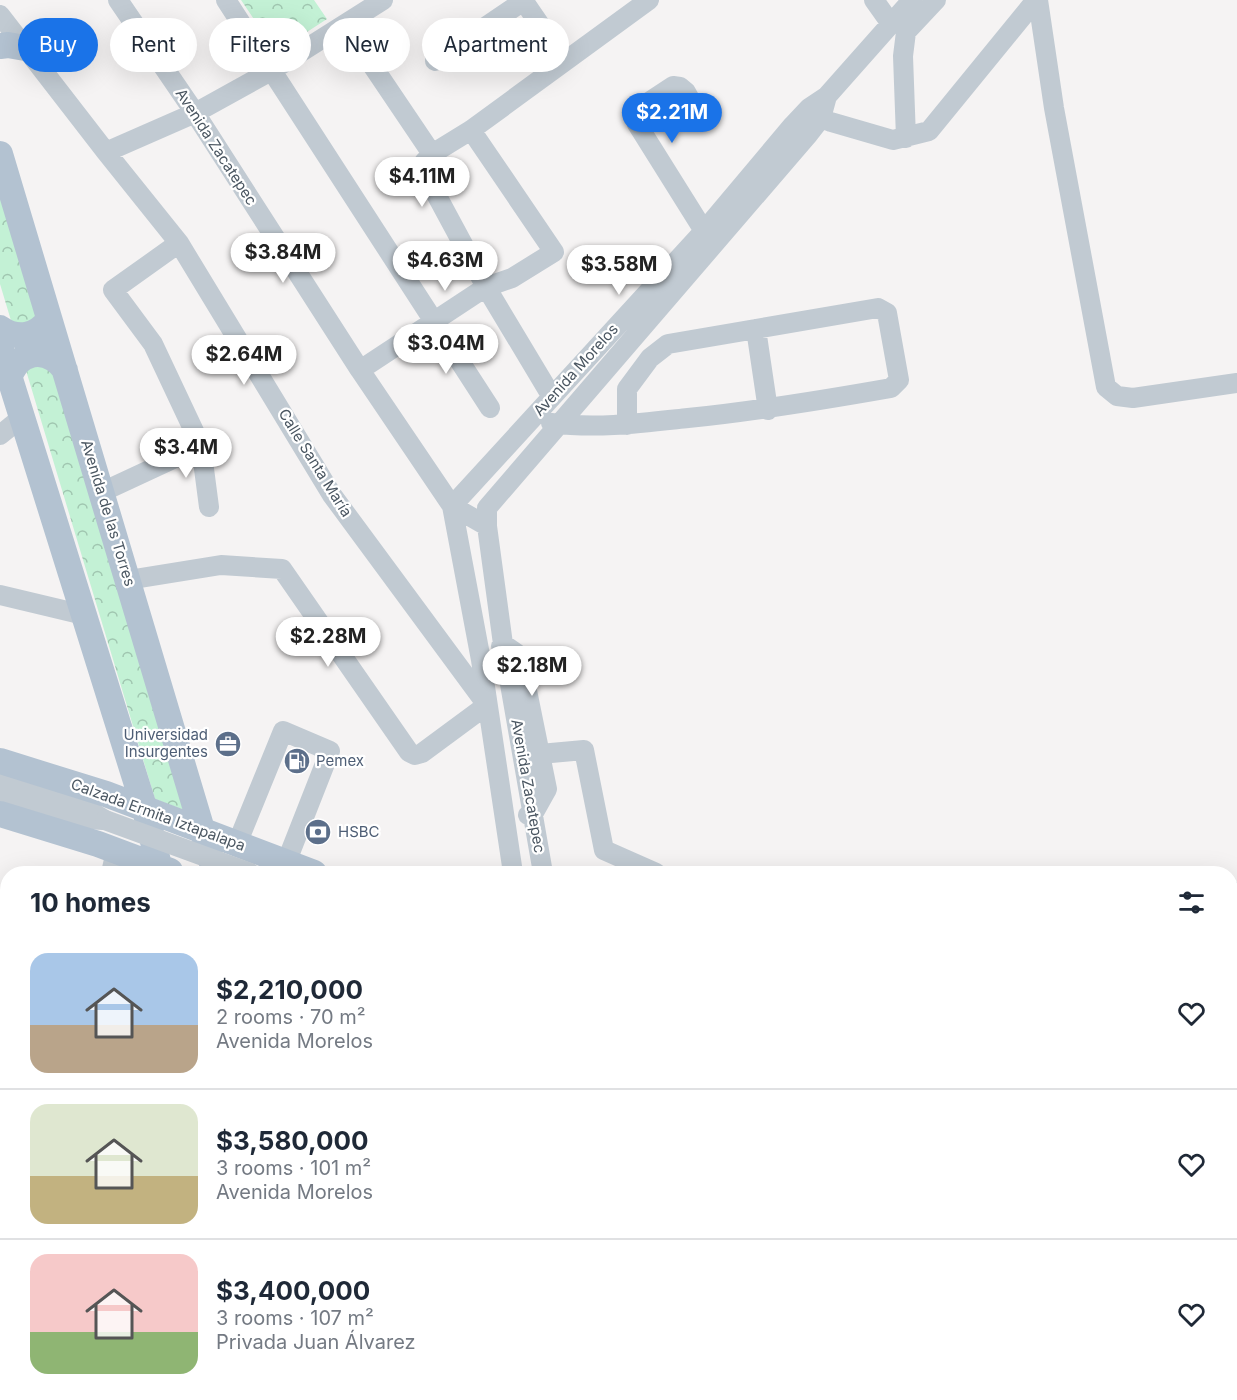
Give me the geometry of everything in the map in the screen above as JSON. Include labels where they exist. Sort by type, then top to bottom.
[{"type":"main road","name":"Avenida de las Torres","points":[[0,154],[214,866]]},
{"type":"main road","points":[[0,328],[13,335],[27,335],[40,330],[49,319]]},
{"type":"main road","points":[[0,347],[163,866]]},
{"type":"main road","points":[[9,380],[19,361],[32,355],[47,355],[60,363],[65,370]]},
{"type":"main road","name":"Calzada Ermita Iztapalapa","points":[[0,762],[82,786],[294,866]]},
{"type":"main road","points":[[0,814],[113,862],[136,866]]},
{"type":"street","name":"Avenida Zacatepec","points":[[118,0],[195,113],[360,370],[452,506],[481,660],[512,866]]},
{"type":"street","points":[[226,0],[238,18]]},
{"type":"street","points":[[356,18],[383,0]]},
{"type":"street","points":[[498,18],[524,0],[536,18]]},
{"type":"street","points":[[569,56],[649,0]]},
{"type":"street","points":[[874,0],[891,24]]},
{"type":"street","name":"Avenida Morelos","points":[[487,526],[488,508],[560,424],[827,96],[912,0]]},
{"type":"street","points":[[906,138],[903,57],[906,32],[936,0]]},
{"type":"street","points":[[815,113],[893,140],[929,130],[1037,0]]},
{"type":"street","points":[[1037,0],[1054,108],[1106,387],[1118,396],[1133,398],[1237,383]]},
{"type":"street","name":"Calle Santa María","points":[[0,15],[12,47],[106,152],[179,243],[332,495],[487,705]]},
{"type":"street","points":[[106,152],[195,113],[270,72]]},
{"type":"street","points":[[273,72],[490,408]]},
{"type":"street","points":[[377,72],[432,154]]},
{"type":"street","points":[[548,72],[471,130],[432,154],[424,162],[423,170],[486,287],[552,397]]},
{"type":"street","points":[[701,119],[686,92],[680,87],[673,86],[638,109],[634,116],[704,231]]},
{"type":"street","points":[[360,370],[486,287],[512,278],[554,252],[471,130]]},
{"type":"street","name":"Avenida Morelos","points":[[452,506],[704,231],[776,159]]},
{"type":"street","points":[[179,243],[113,290],[153,344],[201,446],[209,507]]},
{"type":"street","points":[[530,420],[585,426],[627,425],[768,410],[891,388],[899,380],[887,314],[878,308],[668,344],[650,358],[627,388],[627,425]]},
{"type":"street","points":[[756,329],[768,410]]},
{"type":"street","points":[[0,435],[21,417]]},
{"type":"street","points":[[102,492],[201,446]]},
{"type":"street","name":"Avenida Zacatepec","points":[[452,506],[487,526],[503,644],[542,866]]},
{"type":"street","points":[[128,580],[221,565],[282,569],[409,752],[415,755],[422,753],[487,705]]},
{"type":"street","points":[[0,595],[84,615]]},
{"type":"street","points":[[453,660],[470,668],[503,644],[516,653],[521,661],[548,789],[533,814],[506,823]]},
{"type":"street","points":[[237,844],[283,731],[330,751],[286,863]]},
{"type":"street","points":[[540,754],[584,750],[604,850],[640,866]]},
{"type":"street","points":[[0,777],[71,799],[105,820],[231,866]]},
{"type":"street","points":[[0,796],[71,818],[105,820]]},
{"type":"green space","points":[[241,0],[314,0],[326,18],[323,18],[323,22],[311,29],[311,18],[253,18]]},
{"type":"green space","points":[[0,195],[189,812],[155,799],[0,284]]},
{"type":"place","name":"Universidad Insurgentes","points":[[228,744]]},
{"type":"place","name":"Pemex","points":[[297,761]]},
{"type":"place","name":"HSBC","points":[[318,832]]}]
